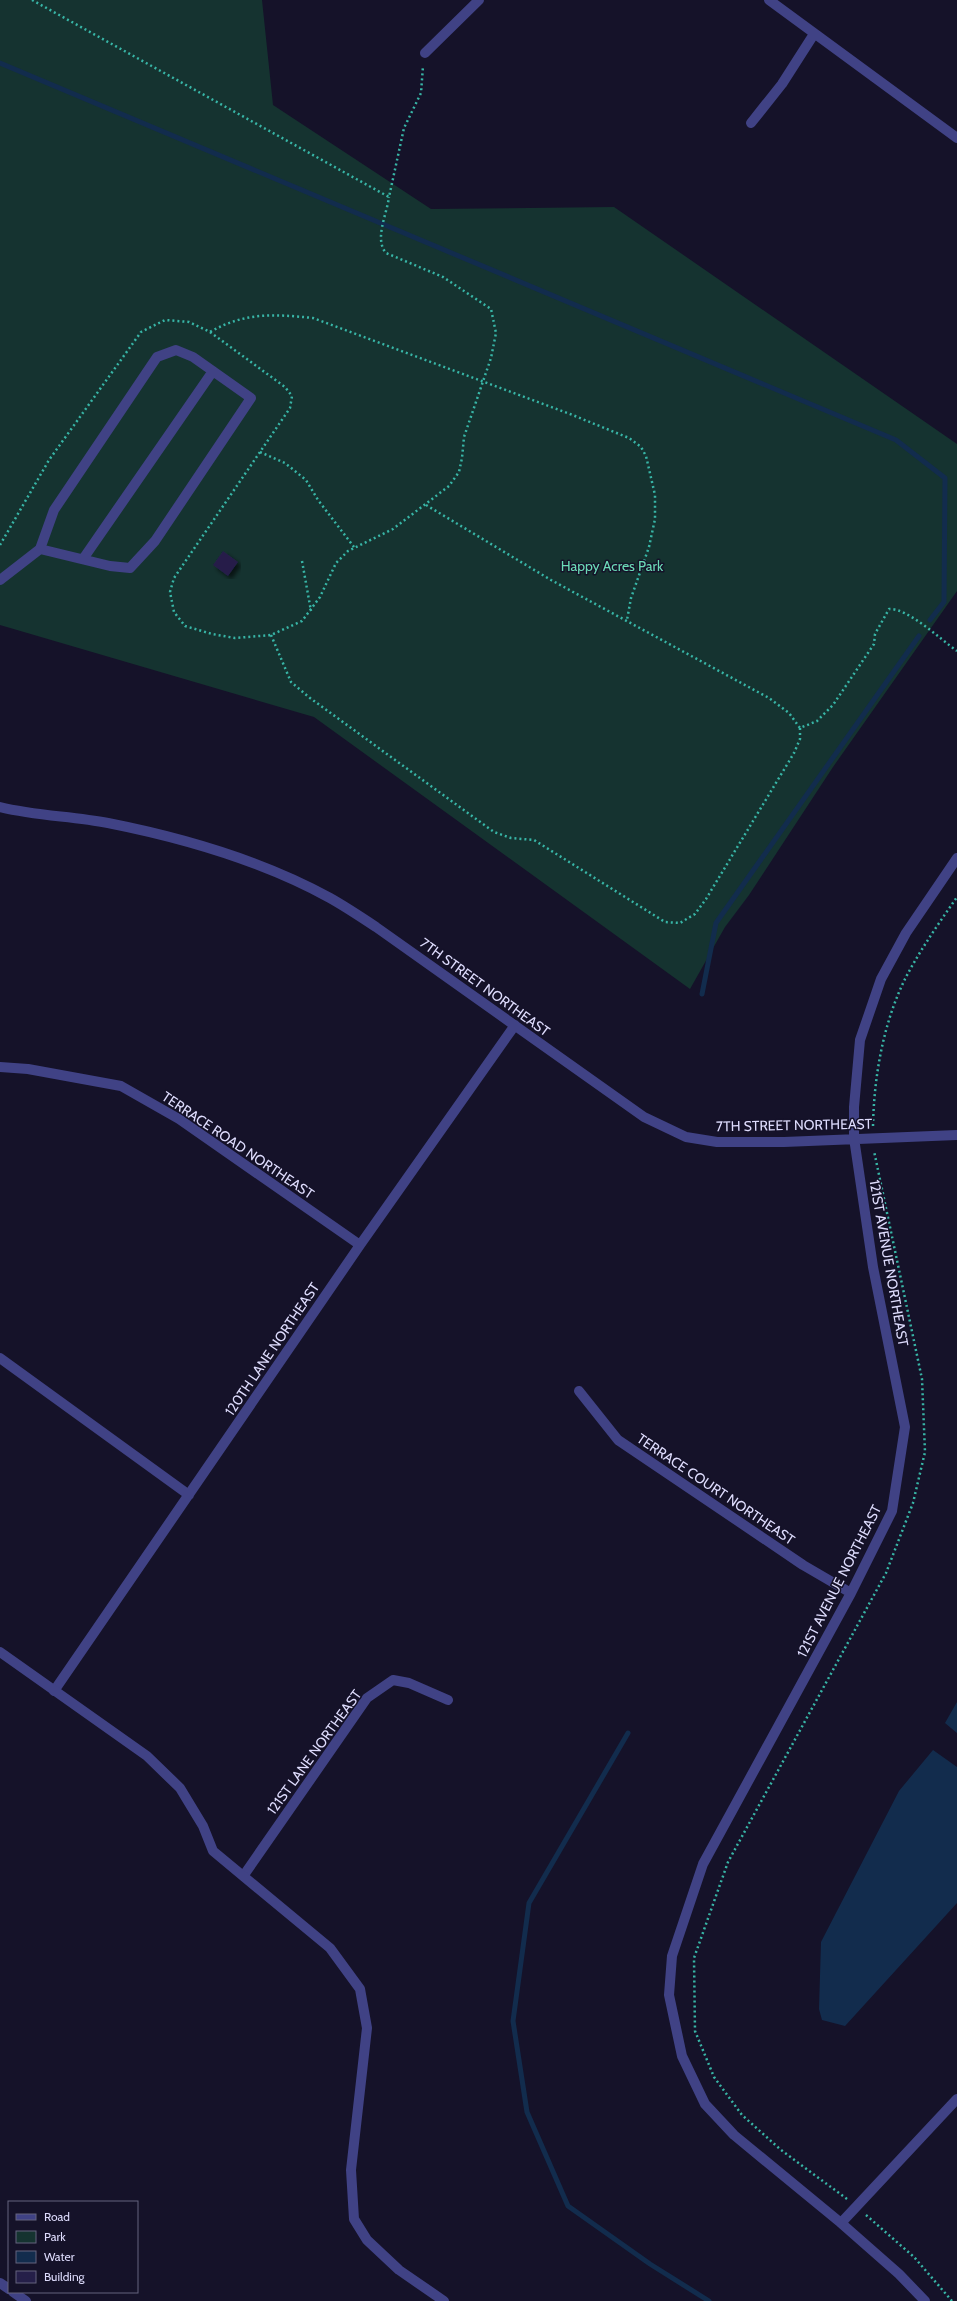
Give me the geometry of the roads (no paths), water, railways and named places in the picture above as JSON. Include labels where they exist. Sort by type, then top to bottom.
[{"type":"street","points":[[425,53],[479,0]]},
{"type":"street","points":[[769,0],[957,138]]},
{"type":"street","points":[[751,123],[782,84],[814,34]]},
{"type":"street","points":[[0,580],[40,549],[54,510],[157,357],[176,350],[193,357],[251,398],[155,541],[130,568],[83,560],[40,549]]},
{"type":"street","points":[[83,560],[213,371]]},
{"type":"street","name":"7TH STREET NORTHEAST","points":[[0,807],[107,823],[172,838],[242,859],[294,880],[330,898],[376,927],[644,1117],[686,1137],[717,1142],[784,1142],[957,1135]]},
{"type":"street","name":"121ST AVENUE NORTHEAST","points":[[925,2301],[899,2274],[841,2223],[734,2135],[705,2104],[682,2056],[669,1995],[672,1956],[703,1864],[851,1593],[892,1511],[905,1427],[873,1267],[854,1138],[854,1107],[860,1040],[881,979],[906,933],[957,858]]},
{"type":"street","name":"120TH LANE NORTHEAST","points":[[54,1690],[360,1245],[515,1025]]},
{"type":"street","name":"TERRACE ROAD NORTHEAST","points":[[0,1067],[28,1069],[121,1086],[179,1119],[360,1245]]},
{"type":"street","points":[[0,1358],[189,1495]]},
{"type":"street","name":"TERRACE COURT NORTHEAST","points":[[579,1391],[618,1440],[803,1565],[851,1593]]},
{"type":"street","points":[[0,1652],[147,1756],[180,1788],[203,1826],[213,1851],[244,1875],[330,1948],[360,1989],[367,2028],[351,2170],[354,2219],[367,2240],[399,2270],[444,2301]]},
{"type":"street","name":"121ST LANE NORTHEAST","points":[[244,1875],[367,1698],[393,1680],[415,1685],[448,1700]]},
{"type":"street","points":[[841,2223],[957,2099]]},
{"type":"street","points":[[14,2293],[26,2301]]},
{"type":"water","points":[[957,1702],[957,1733],[945,1723]]},
{"type":"water","points":[[933,1750],[957,1767],[957,1903],[845,2026],[822,2020],[819,2009],[821,1942],[899,1791]]},
{"type":"waterway","points":[[0,63],[896,440],[945,478],[944,602],[930,620]]},
{"type":"waterway","points":[[702,994],[716,923],[919,636]]},
{"type":"waterway","points":[[628,1733],[529,1903],[513,2021],[527,2112],[568,2206],[650,2264],[709,2301]]},
{"type":"park label","name":"Happy Acres Park","points":[[612,566]]}]
